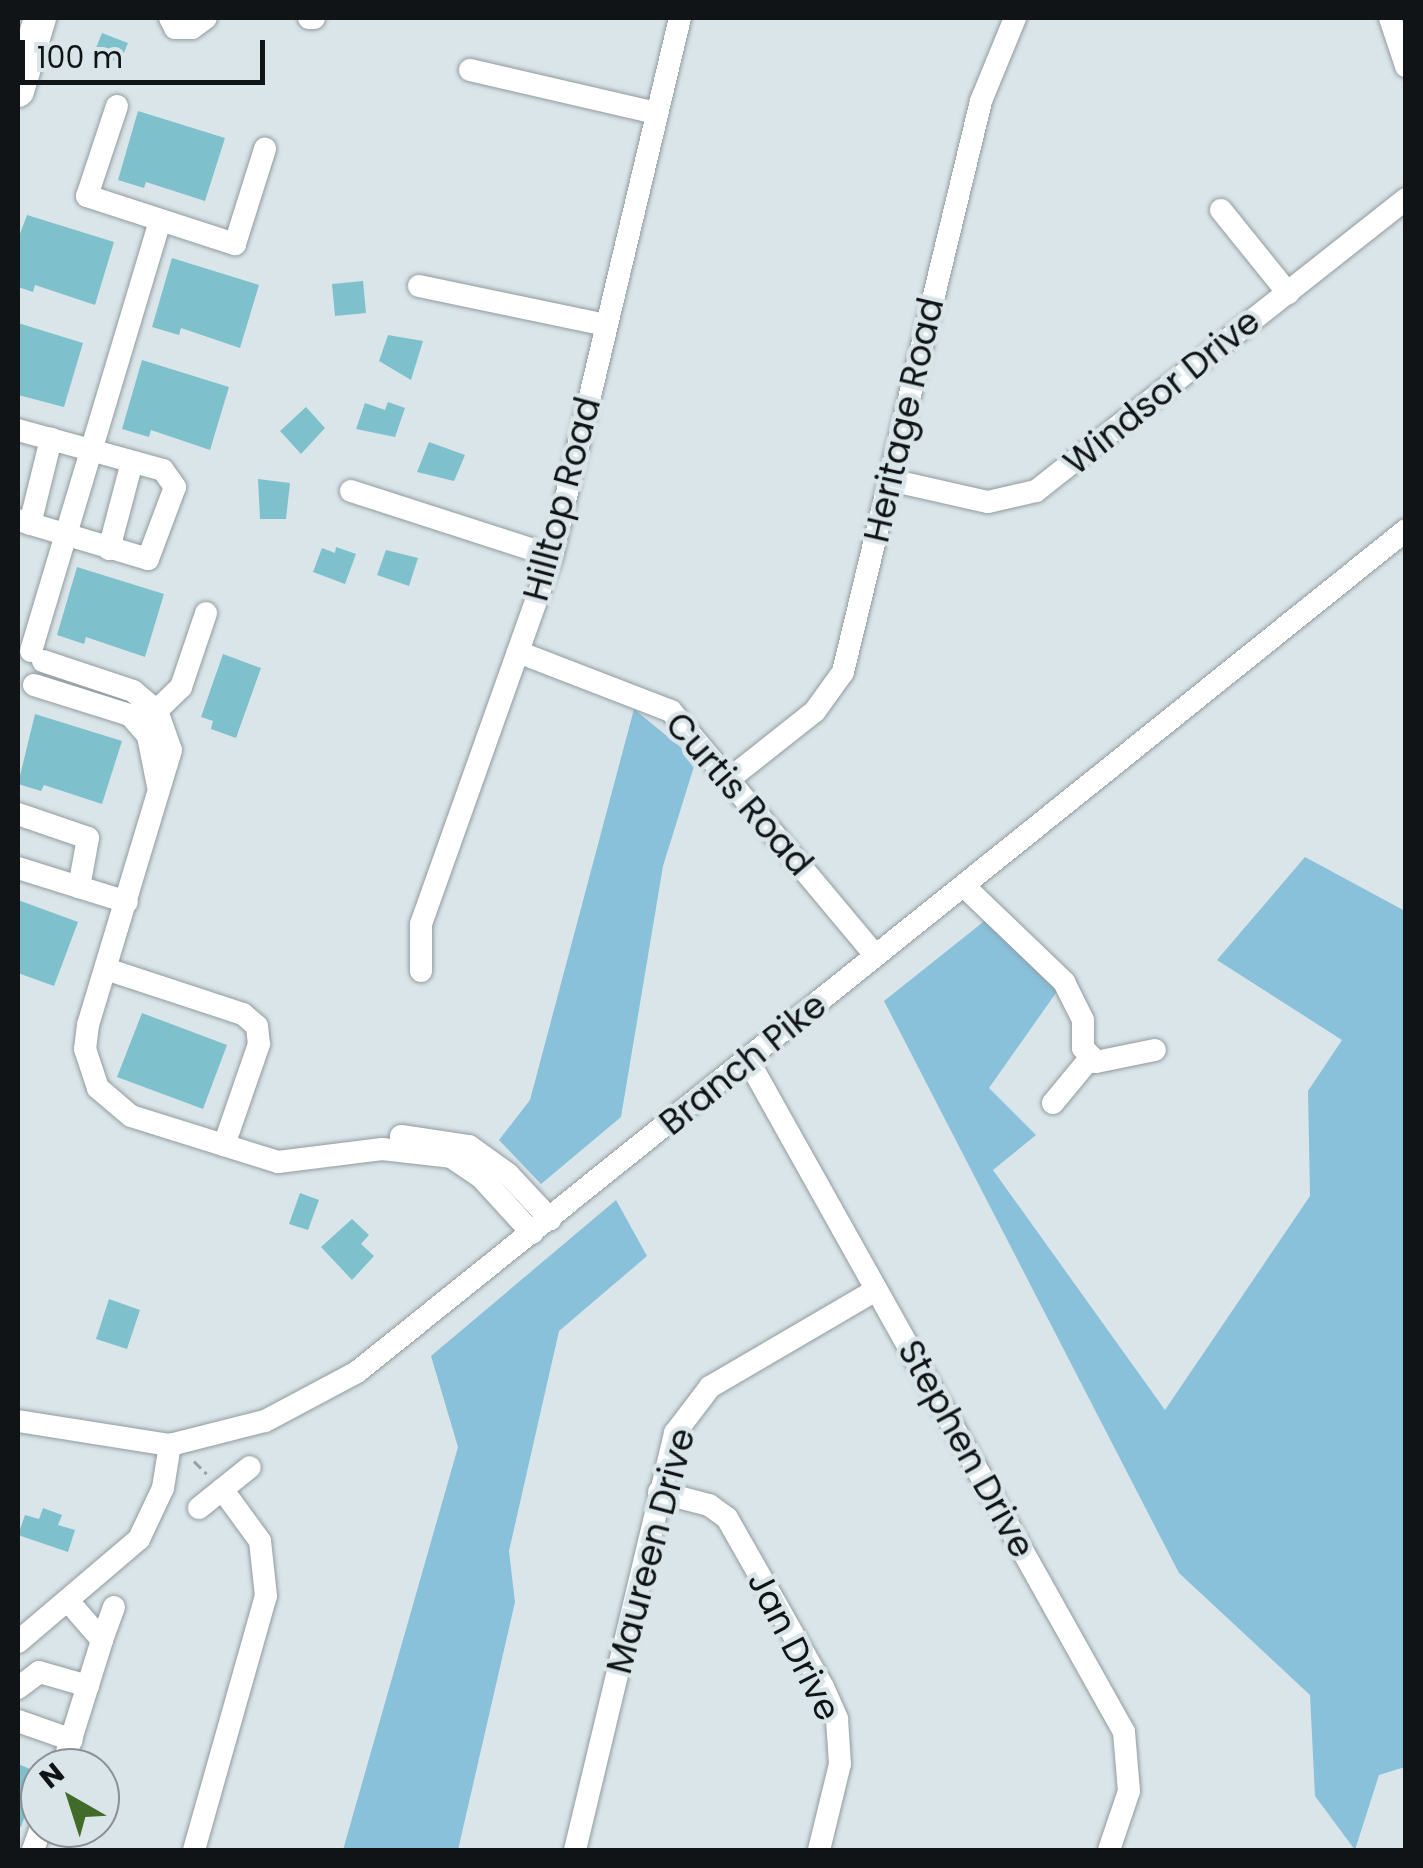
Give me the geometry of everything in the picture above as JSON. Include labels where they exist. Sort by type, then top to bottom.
[{"type":"highway","points":[[18,91],[40,18]]},
{"type":"street","points":[[170,18],[175,28],[192,28],[206,18]]},
{"type":"street","name":"Hilltop Road","points":[[421,972],[421,924],[552,556],[680,18]]},
{"type":"street","name":"Heritage Road","points":[[728,780],[815,711],[843,672],[980,101],[1015,18]]},
{"type":"street","points":[[1390,18],[1406,66]]},
{"type":"street","points":[[470,70],[656,113]]},
{"type":"street","points":[[117,106],[87,196],[235,244],[265,150]]},
{"type":"street","name":"Windsor Drive","points":[[890,480],[988,502],[1036,491],[1406,199]]},
{"type":"street","points":[[1221,210],[1288,292]]},
{"type":"street","points":[[149,718],[104,702],[22,687],[160,221]]},
{"type":"street","points":[[418,286],[606,326]]},
{"type":"street","points":[[18,430],[51,439],[91,450],[132,462],[163,470],[174,487],[153,556],[141,559],[24,522],[51,439]]},
{"type":"street","points":[[109,548],[132,462]]},
{"type":"street","points":[[352,491],[552,556]]},
{"type":"street","name":"Branch Pike","points":[[18,1422],[170,1445],[265,1421],[332,1388],[541,1226],[1406,530]]},
{"type":"street","points":[[149,718],[181,688],[206,612]]},
{"type":"street","name":"Curtis Road","points":[[518,652],[659,702],[876,956]]},
{"type":"street","points":[[31,655],[110,681],[149,718],[156,760],[158,794],[84,1049],[98,1088],[131,1116],[289,1164],[355,1152],[416,1148],[451,1157],[541,1226]]},
{"type":"street","points":[[18,814],[88,838],[79,887]]},
{"type":"street","points":[[18,868],[127,902]]},
{"type":"street","points":[[964,886],[1064,982],[1090,1056],[1096,1062],[1155,1050]]},
{"type":"street","points":[[106,969],[243,1014],[257,1026],[259,1044],[224,1145]]},
{"type":"street","points":[[1052,1103],[1090,1056]]},
{"type":"street","name":"Stephen Drive","points":[[748,1060],[1124,1732],[1129,1791],[1110,1850]]},
{"type":"street","name":"Maureen Drive","points":[[576,1850],[675,1434],[710,1387],[876,1290]]},
{"type":"street","points":[[18,1642],[139,1538],[163,1488],[170,1445]]},
{"type":"street","points":[[200,1508],[220,1485],[250,1466]]},
{"type":"street","points":[[194,1850],[266,1596],[260,1541],[220,1485]]},
{"type":"street","name":"Jan Drive","points":[[659,1492],[708,1505],[727,1518],[823,1687],[837,1719],[840,1764],[819,1850]]},
{"type":"street","points":[[68,1601],[102,1640]]},
{"type":"street","points":[[69,1748],[114,1607]]},
{"type":"street","points":[[18,1688],[39,1672],[88,1686]]},
{"type":"street","points":[[18,1721],[72,1740]]},
{"type":"path","points":[[194,1461],[220,1485]]},
{"type":"shaded area","points":[[634,709],[696,760],[663,866],[621,1117],[541,1184],[499,1140],[530,1100]]},
{"type":"shaded area","points":[[1305,857],[1405,911],[1405,1767],[1379,1775],[1355,1850],[1315,1796],[1310,1695],[1179,1573],[884,1001],[992,915],[1070,973],[989,1088],[1036,1135],[993,1170],[1165,1410],[1310,1196],[1308,1091],[1342,1040],[1217,960]]},
{"type":"shaded area","points":[[616,1200],[647,1256],[559,1331],[509,1551],[515,1602],[458,1850],[343,1850],[458,1447],[431,1356]]},
{"type":"building","points":[[102,33],[128,43],[120,63],[94,53]]},
{"type":"building","points":[[138,111],[225,138],[205,201],[146,182],[144,188],[118,180]]},
{"type":"building","points":[[27,215],[114,242],[95,305],[35,285],[33,292],[18,287],[18,239]]},
{"type":"building","points":[[172,258],[259,285],[240,348],[181,328],[179,335],[152,327]]},
{"type":"building","points":[[363,281],[366,313],[335,316],[332,284]]},
{"type":"building","points":[[18,323],[83,343],[64,407],[18,395]]},
{"type":"building","points":[[388,335],[423,341],[411,380],[379,361]]},
{"type":"building","points":[[142,360],[229,387],[210,450],[151,430],[149,437],[122,429]]},
{"type":"building","points":[[388,402],[405,408],[395,437],[356,429],[365,403],[385,410]]},
{"type":"building","points":[[306,407],[325,428],[301,454],[280,431]]},
{"type":"building","points":[[429,442],[465,455],[454,481],[417,472]]},
{"type":"building","points":[[258,479],[290,483],[286,519],[260,519]]},
{"type":"building","points":[[336,547],[356,554],[345,584],[313,572],[322,548],[335,553]]},
{"type":"building","points":[[386,550],[418,558],[409,586],[377,575]]},
{"type":"building","points":[[77,567],[164,594],[145,657],[86,637],[84,644],[57,635]]},
{"type":"building","points":[[223,654],[261,668],[236,738],[211,729],[213,721],[201,717]]},
{"type":"building","points":[[35,714],[122,741],[102,804],[44,785],[41,791],[18,784]]},
{"type":"building","points":[[18,900],[78,922],[54,986],[18,973]]},
{"type":"building","points":[[142,1013],[227,1045],[203,1109],[117,1077]]},
{"type":"building","points":[[300,1193],[319,1200],[308,1230],[289,1224]]},
{"type":"building","points":[[352,1219],[369,1235],[361,1244],[374,1256],[352,1280],[321,1247]]},
{"type":"building","points":[[109,1299],[140,1310],[127,1349],[96,1339]]},
{"type":"building","points":[[43,1508],[62,1515],[58,1525],[75,1530],[68,1552],[18,1535],[25,1515],[39,1519]]},
{"type":"building","points":[[18,1764],[20,1827],[18,1826]]}]
